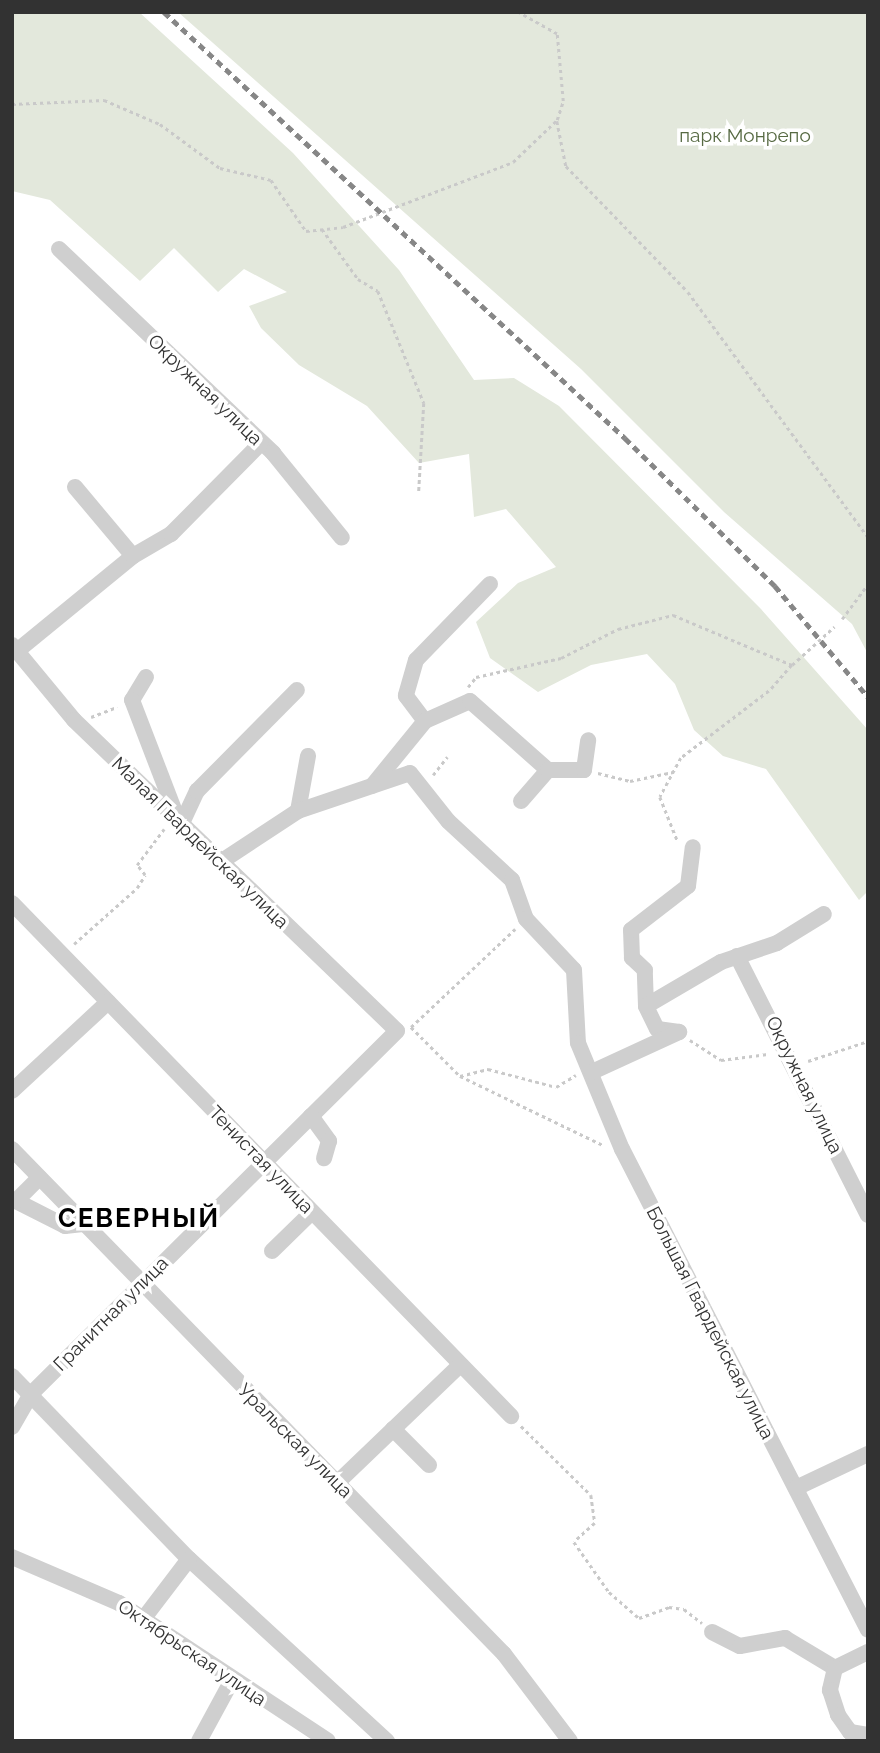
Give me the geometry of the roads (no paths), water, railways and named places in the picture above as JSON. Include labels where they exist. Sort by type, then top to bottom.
[{"type":"street","name":"Окружная улица","points":[[59,249],[260,444],[342,538]]},
{"type":"street","points":[[15,648],[133,556],[171,534],[260,444]]},
{"type":"street","points":[[75,487],[133,556]]},
{"type":"street","points":[[425,721],[406,696],[407,676],[490,583]]},
{"type":"street","name":"Малая Гвардейская улица","points":[[15,648],[74,720],[219,863],[404,1029]]},
{"type":"street","points":[[146,677],[132,700],[177,821]]},
{"type":"street","points":[[177,821],[197,791],[297,690]]},
{"type":"street","points":[[219,863],[298,811],[370,788],[425,721],[456,703],[470,701],[548,770],[584,770],[588,740]]},
{"type":"street","points":[[298,811],[308,757]]},
{"type":"street","points":[[521,801],[548,770]]},
{"type":"street","name":"Большая Гвардейская улица","points":[[370,788],[410,773],[422,789],[512,880],[526,919],[574,970],[578,1043],[622,1149],[868,1630]]},
{"type":"street","points":[[590,1070],[679,1032],[657,1029],[646,1006],[645,970],[632,958],[631,930],[688,886],[686,847]]},
{"type":"street","name":"Тенистая улица","points":[[12,902],[458,1367],[511,1416]]},
{"type":"street","points":[[646,1006],[737,956],[777,943],[824,914]]},
{"type":"street","name":"Окружная улица","points":[[737,956],[793,1059],[868,1215]]},
{"type":"street","points":[[12,1091],[108,1002]]},
{"type":"street","name":"Гранитная улица","points":[[12,1427],[31,1394],[311,1116],[404,1029]]},
{"type":"street","points":[[311,1116],[329,1141],[324,1158]]},
{"type":"street","name":"Уральская улица","points":[[12,1149],[139,1285],[504,1654],[570,1741]]},
{"type":"street","points":[[39,1178],[16,1201],[65,1226],[83,1224]]},
{"type":"street","points":[[272,1251],[312,1212]]},
{"type":"street","points":[[337,1483],[458,1367]]},
{"type":"street","points":[[12,1376],[189,1559],[387,1741]]},
{"type":"street","points":[[393,1429],[429,1465]]},
{"type":"street","points":[[796,1488],[868,1454]]},
{"type":"street","name":"Октябрьская улица","points":[[12,1558],[144,1618],[231,1682],[328,1741]]},
{"type":"street","points":[[144,1618],[189,1559]]},
{"type":"street","points":[[712,1632],[740,1646],[785,1638],[835,1668]]},
{"type":"street","points":[[835,1668],[868,1652]]},
{"type":"street","points":[[835,1668],[830,1690],[838,1715],[863,1738]]},
{"type":"street","points":[[199,1741],[231,1682]]},
{"type":"railway","points":[[164,12],[625,438],[775,586],[868,697]]},
{"type":"district","name":"СЕВЕРНЫЙ","points":[[139,1219]]},
{"type":"park label","name":"парк Монрепо","points":[[745,136]]}]
